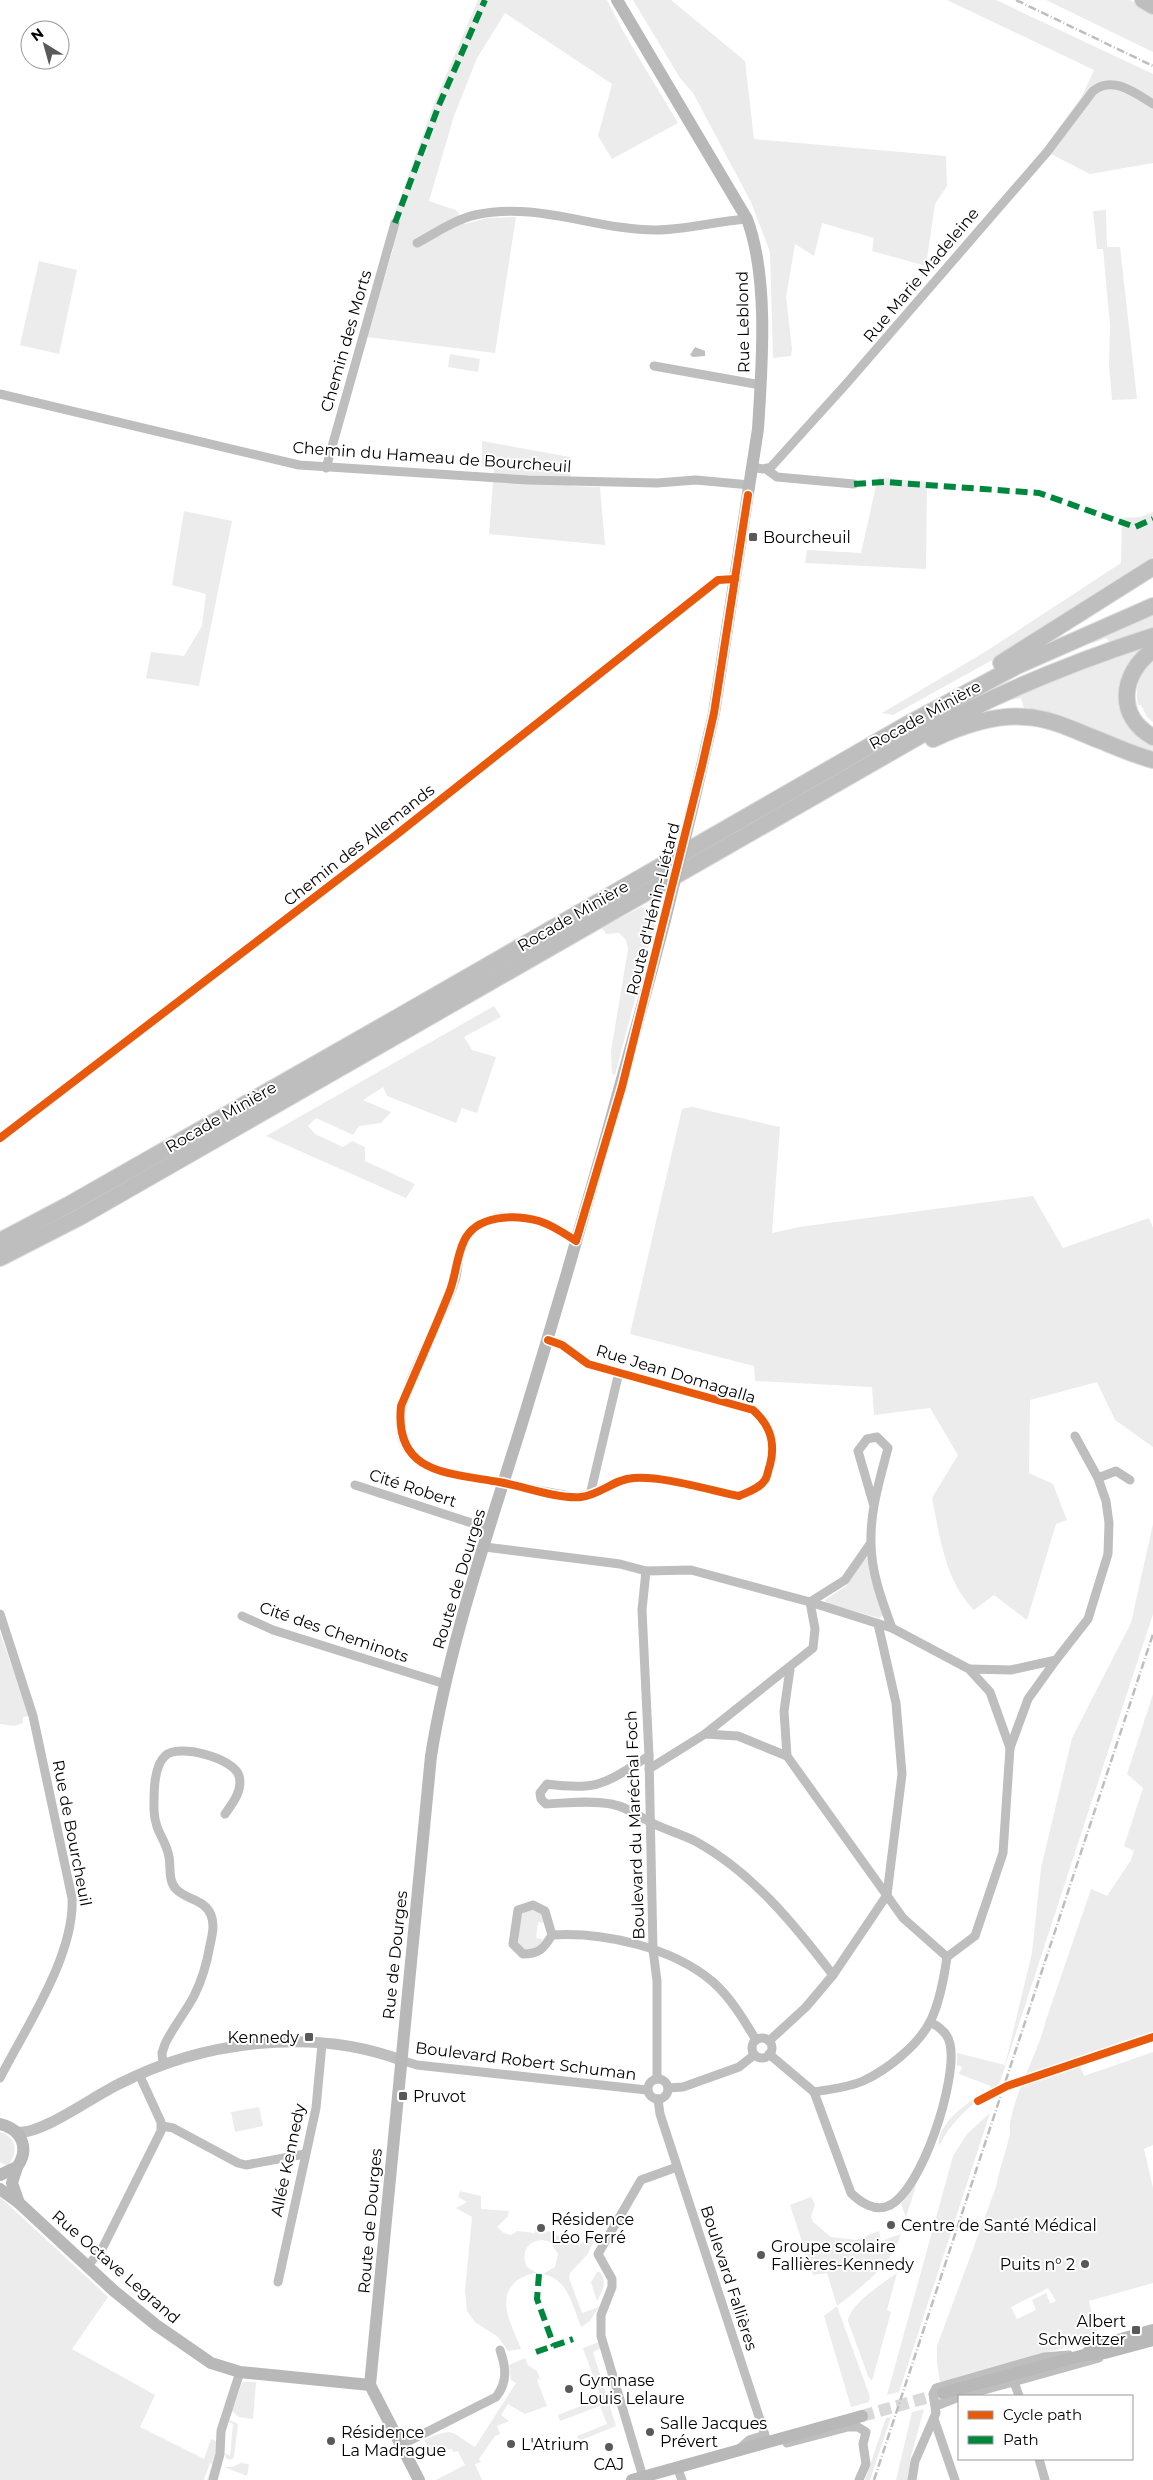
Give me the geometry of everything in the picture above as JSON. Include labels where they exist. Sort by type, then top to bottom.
[{"type":"highway","points":[[1143,0],[1153,6]]},
{"type":"highway","points":[[906,725],[943,697],[1040,640],[1153,567]]},
{"type":"highway","name":"Rocade Minière","points":[[0,1241],[362,1037],[906,725],[1017,666],[1153,606]]},
{"type":"highway","name":"Rocade Minière","points":[[0,1258],[80,1217],[980,703],[1019,685],[1093,656],[1153,636]]},
{"type":"highway","points":[[1153,650],[1134,668],[1128,680],[1126,694],[1129,710],[1134,720],[1153,737]]},
{"type":"highway","points":[[858,771],[879,767],[920,745],[964,726],[1010,717],[1026,717],[1055,724],[1136,756],[1153,760]]},
{"type":"highway","points":[[0,1264],[80,1217]]},
{"type":"main road","name":"Rue Leblond","points":[[617,0],[747,219],[756,249],[761,276],[761,385],[750,485],[735,579]]},
{"type":"main road","name":"Route d'Hénin-Liétard","points":[[554,1321],[622,1087],[665,920],[714,713],[735,579]]},
{"type":"main road","name":"Route de Dourges","points":[[421,1853],[431,1756],[445,1684],[554,1321]]},
{"type":"main road","name":"Rue de Dourges","points":[[401,2060],[421,1853]]},
{"type":"main road","name":"Route de Dourges","points":[[370,2385],[401,2060]]},
{"type":"main road","points":[[0,2124],[17,2132],[22,2139],[24,2150],[12,2183],[19,2203]]},
{"type":"main road","points":[[0,2175],[17,2168]]},
{"type":"main road","name":"Rue Octave Legrand","points":[[0,2189],[19,2203],[87,2267],[148,2319],[211,2363],[240,2372],[370,2385]]},
{"type":"main road","points":[[1084,2355],[1104,2344],[1153,2330]]},
{"type":"main road","points":[[940,2390],[1153,2340]]},
{"type":"main road","points":[[370,2385],[419,2480]]},
{"type":"main road","points":[[637,2479],[862,2416]]},
{"type":"street","name":"Rue Marie Madeleine","points":[[766,469],[771,467],[847,383],[1047,152],[1093,91],[1102,85],[1113,84],[1123,87],[1153,104]]},
{"type":"street","points":[[417,243],[453,223],[474,215],[497,212],[545,213],[657,230],[747,219]]},
{"type":"street","name":"Chemin des Morts","points":[[326,468],[395,223]]},
{"type":"street","points":[[654,366],[761,385]]},
{"type":"street","name":"Chemin du Hameau de Bourcheuil","points":[[0,394],[271,460],[326,468],[528,480],[656,483],[696,480],[750,485]]},
{"type":"street","points":[[752,467],[766,469],[777,477],[854,484]]},
{"type":"street","name":"Chemin des Allemands","points":[[0,1138],[396,835],[718,580],[735,579]]},
{"type":"street","name":"Rue Jean Domagalla","points":[[548,1340],[562,1346],[588,1364],[753,1410],[764,1419],[772,1437],[772,1456],[765,1480],[753,1491],[739,1496],[652,1478],[634,1478],[623,1480],[590,1495],[574,1497],[442,1472],[424,1465],[406,1447],[401,1433],[401,1406],[450,1291],[464,1240],[472,1230],[482,1223],[495,1219],[524,1218],[540,1221],[576,1241]]},
{"type":"street","points":[[590,1495],[619,1372]]},
{"type":"street","points":[[814,2092],[843,2088],[877,2073],[908,2049],[930,2022],[937,2005],[947,1957],[975,1936],[1003,1854],[1010,1748],[1028,1700],[1088,1619],[1108,1554],[1109,1524],[1106,1501],[1098,1478],[1075,1436]]},
{"type":"street","points":[[874,1506],[858,1451],[867,1439],[877,1437],[888,1448],[874,1506],[870,1544],[877,1586],[892,1628]]},
{"type":"street","points":[[1098,1478],[1116,1471],[1130,1480]]},
{"type":"street","name":"Cité Robert","points":[[355,1485],[490,1529]]},
{"type":"street","points":[[810,1602],[845,1580],[870,1544]]},
{"type":"street","points":[[485,1547],[620,1564],[646,1571],[691,1570],[810,1602],[892,1628],[968,1669],[990,1692],[1010,1748]]},
{"type":"street","name":"Boulevard du Maréchal Foch","points":[[646,1571],[642,1610],[649,1756],[653,1950],[657,1981],[657,2078]]},
{"type":"street","points":[[649,1769],[705,1734],[790,1669],[814,1648],[815,1630],[810,1602]]},
{"type":"street","name":"Rue de Bourcheuil","points":[[0,1614],[33,1716],[72,1898],[73,1916],[68,1941],[58,1966],[0,2078]]},
{"type":"street","name":"Cité des Cheminots","points":[[242,1616],[273,1630],[445,1684]]},
{"type":"street","points":[[769,2041],[806,2007],[833,1975],[888,1895],[902,1774],[896,1703],[878,1624]]},
{"type":"street","points":[[968,1669],[1011,1670],[1056,1660]]},
{"type":"street","points":[[786,1756],[784,1712],[790,1669]]},
{"type":"street","points":[[705,1734],[738,1736],[786,1756],[903,1918],[947,1957]]},
{"type":"street","points":[[163,2065],[162,2053],[165,2044],[198,1986],[208,1956],[213,1930],[212,1916],[204,1906],[181,1894],[173,1886],[168,1852],[156,1826],[155,1786],[158,1770],[164,1756],[172,1751],[184,1750],[230,1764],[239,1776],[239,1787],[236,1799],[225,1814]]},
{"type":"street","points":[[649,1756],[606,1782],[590,1787],[576,1788],[547,1784],[540,1793],[541,1799],[546,1804],[589,1802],[611,1804],[632,1810],[651,1823],[695,1841],[750,1879],[798,1929],[833,1975]]},
{"type":"street","points":[[532,1904],[545,1911],[552,1935],[542,1950],[533,1954],[524,1954],[513,1944],[518,1910],[532,1904]]},
{"type":"street","points":[[552,1935],[574,1934],[637,1944],[670,1955],[712,1982],[743,2018],[756,2040]]},
{"type":"street","points":[[769,2054],[814,2092],[850,2193],[860,2202],[875,2207],[886,2207],[899,2200],[920,2169],[943,2105],[950,2070],[950,2042],[944,2031],[930,2022]]},
{"type":"street","points":[[761,2038],[769,2041],[772,2049],[769,2054],[760,2058],[754,2055],[752,2045],[756,2040],[761,2038]]},
{"type":"street","points":[[17,2132],[29,2133],[40,2129],[139,2074],[200,2055],[248,2045],[283,2042],[322,2044],[352,2048],[401,2060]]},
{"type":"street","name":"Allée Kennedy","points":[[278,2282],[316,2108],[322,2044]]},
{"type":"street","points":[[668,2088],[683,2087],[740,2068],[754,2055]]},
{"type":"street","name":"Boulevard Robert Schuman","points":[[401,2060],[414,2065],[647,2090]]},
{"type":"street","points":[[87,2267],[103,2247],[160,2135],[162,2126],[139,2074]]},
{"type":"street","points":[[657,2078],[663,2080],[668,2088],[667,2094],[658,2100],[652,2098],[647,2090],[649,2084],[657,2078]]},
{"type":"street","name":"Boulevard Fallières","points":[[658,2100],[660,2114],[765,2434],[749,2440],[738,2450]]},
{"type":"street","points":[[162,2126],[173,2128],[238,2164],[246,2165],[306,2154]]},
{"type":"street","points":[[24,2150],[40,2129]]},
{"type":"street","points":[[637,2479],[601,2336],[601,2315],[612,2287],[612,2279],[598,2254],[641,2180],[677,2167]]},
{"type":"street","points":[[968,2395],[1120,2352],[1122,2348]]},
{"type":"street","points":[[401,2445],[496,2397],[506,2377],[500,2350]]},
{"type":"street","points":[[213,2480],[220,2454],[221,2431],[240,2372]]},
{"type":"street","points":[[1014,2382],[1018,2395]]},
{"type":"street","points":[[912,2480],[915,2461],[934,2419],[936,2406],[933,2394],[940,2390]]},
{"type":"street","points":[[936,2406],[958,2398]]},
{"type":"street","points":[[934,2419],[955,2480]]},
{"type":"street","points":[[738,2450],[764,2449],[848,2427],[858,2427],[866,2432],[863,2444],[866,2464],[860,2480]]},
{"type":"street","points":[[1039,2460],[1046,2480]]},
{"type":"street","points":[[677,2467],[682,2480]]},
{"type":"shaded area","points":[[478,0],[607,0],[624,33],[678,123],[612,159],[598,136],[612,84],[505,13],[477,58],[454,116],[429,201],[456,210],[465,224],[488,218],[516,217],[495,353],[367,337],[393,249],[388,232],[435,101]]},
{"type":"shaded area","points":[[633,0],[671,0],[745,61],[754,139],[946,156],[947,186],[935,204],[926,266],[872,251],[874,238],[822,223],[814,256],[795,244],[786,297],[792,349],[791,356],[773,358],[770,252],[751,202],[693,93],[680,78]]},
{"type":"shaded area","points":[[947,0],[996,0],[1153,74],[1153,163],[1090,174],[1043,150],[1082,96],[1094,70]]},
{"type":"shaded area","points":[[1046,0],[1130,0],[1153,13],[1153,52]]},
{"type":"shaded area","points":[[1106,210],[1107,247],[1120,247],[1137,399],[1112,400],[1109,364],[1110,325],[1103,249],[1097,249],[1093,211]]},
{"type":"shaded area","points":[[39,261],[77,270],[59,354],[20,345]]},
{"type":"shaded area","points":[[695,347],[705,351],[705,356],[693,357],[690,355]]},
{"type":"shaded area","points":[[450,354],[480,359],[478,372],[448,367]]},
{"type":"shaded area","points":[[482,441],[570,457],[571,486],[600,487],[605,545],[489,534],[494,469],[482,467]]},
{"type":"shaded area","points":[[878,477],[927,482],[926,569],[805,563],[807,550],[861,553]]},
{"type":"shaded area","points":[[184,511],[232,521],[199,686],[146,678],[151,652],[184,656],[202,626],[206,594],[172,585]]},
{"type":"shaded area","points":[[1153,512],[1153,557],[996,658],[893,715],[882,713],[985,652],[1121,563],[1122,518],[1140,517]]},
{"type":"shaded area","points":[[1153,612],[1153,629],[1110,642],[1106,638],[1093,643],[1092,640]]},
{"type":"shaded area","points":[[1143,646],[1144,651],[1122,692],[1153,742],[1153,751],[1136,748],[1057,716],[1024,708],[1021,698],[1011,700],[1047,681]]},
{"type":"shaded area","points":[[1153,661],[1153,722],[1147,717],[1141,705],[1138,705],[1137,686],[1144,670]]},
{"type":"shaded area","points":[[641,907],[657,915],[615,1075],[612,1074],[611,1051],[628,949],[626,940],[619,933],[606,934],[602,928]]},
{"type":"shaded area","points":[[494,1006],[501,1017],[464,1037],[472,1050],[496,1057],[477,1113],[462,1108],[456,1123],[387,1096],[383,1087],[363,1100],[391,1112],[381,1123],[359,1126],[353,1135],[316,1118],[308,1126],[315,1134],[343,1147],[352,1141],[365,1147],[365,1161],[415,1184],[406,1198],[266,1136]]},
{"type":"shaded area","points":[[692,1107],[780,1127],[772,1233],[799,1227],[1033,1196],[1063,1248],[1149,1218],[1153,1228],[1153,1447],[1115,1420],[1097,1382],[1030,1400],[1029,1473],[1053,1484],[1067,1520],[1056,1524],[1027,1620],[994,1595],[974,1610],[956,1586],[945,1558],[932,1498],[958,1455],[930,1408],[874,1415],[872,1387],[755,1381],[754,1366],[630,1334],[682,1109]]},
{"type":"shaded area","points":[[1153,1524],[1153,1614],[998,2088],[964,2112],[950,2128],[939,2146],[939,2138],[948,2121],[964,2106],[989,2091],[991,2086],[959,2074],[962,2067],[957,2065],[957,2053],[1005,2065],[1032,1953],[1041,1868],[1072,1738],[1131,1623]]},
{"type":"shaded area","points":[[864,1558],[870,1560],[884,1615],[879,1618],[827,1604],[825,1600],[846,1586]]},
{"type":"shaded area","points":[[0,1633],[30,1716],[23,1717],[23,1723],[14,1726],[0,1724]]},
{"type":"shaded area","points":[[1153,1694],[1153,2034],[1078,2060],[1084,2076],[1153,2052],[1153,2145],[1144,2149],[1153,2188],[1153,2283],[1089,2301],[1098,2338],[940,2383],[937,2346],[996,2187],[1010,2136],[1010,2123],[1017,2097],[1038,2046],[1091,1889],[1107,1896],[1131,1860],[1134,1851],[1124,1846],[1143,1788],[1127,1774]],"holes":[[[1048,2288],[1056,2301],[1049,2304],[1046,2293],[1032,2300],[1036,2310],[1017,2319],[1011,2307]]]},
{"type":"shaded area","points":[[533,1908],[543,1918],[544,1923],[538,1922],[536,1938],[543,1939],[539,1947],[528,1951],[517,1945],[517,1927],[522,1914]]},
{"type":"shaded area","points":[[259,2107],[263,2126],[235,2132],[231,2112]]},
{"type":"shaded area","points":[[990,2113],[899,2392],[887,2395],[953,2156],[967,2134]]},
{"type":"shaded area","points":[[0,2132],[10,2138],[14,2146],[15,2151],[7,2166],[0,2162]]},
{"type":"shaded area","points":[[916,2186],[906,2217],[901,2204]]},
{"type":"shaded area","points":[[460,2191],[481,2196],[481,2209],[509,2211],[508,2216],[497,2227],[504,2233],[511,2235],[517,2231],[535,2233],[535,2230],[552,2232],[552,2235],[570,2237],[578,2245],[590,2238],[594,2242],[587,2255],[570,2273],[569,2278],[582,2313],[599,2307],[590,2321],[581,2327],[572,2302],[564,2288],[552,2277],[543,2274],[555,2267],[558,2254],[550,2242],[544,2240],[533,2242],[524,2255],[527,2267],[537,2273],[525,2276],[515,2282],[509,2289],[507,2297],[508,2315],[521,2349],[508,2351],[498,2337],[475,2322],[467,2311],[465,2291],[472,2217],[456,2208],[467,2202],[458,2197]]},
{"type":"shaded area","points":[[0,2197],[108,2297],[72,2349],[155,2395],[140,2427],[204,2459],[211,2439],[216,2441],[217,2453],[209,2480],[207,2480],[212,2464],[210,2463],[204,2480],[0,2480]]},
{"type":"shaded area","points":[[811,2197],[815,2204],[811,2217],[813,2222],[831,2237],[856,2240],[879,2231],[881,2241],[901,2234],[883,2266],[866,2283],[837,2306],[827,2273],[813,2275],[790,2205]]},
{"type":"shaded area","points":[[597,2272],[600,2272],[604,2283],[597,2301],[591,2282]]},
{"type":"shaded area","points":[[897,2273],[887,2310],[891,2312],[872,2381],[868,2376],[848,2321],[854,2308],[861,2301]]},
{"type":"shaded area","points":[[837,2306],[870,2397],[869,2402],[851,2407],[824,2316]]},
{"type":"shaded area","points":[[599,2342],[601,2348],[593,2352],[616,2426],[579,2441],[577,2436],[607,2424],[600,2406],[560,2421],[558,2415],[601,2398],[583,2348]]},
{"type":"shaded area","points":[[525,2358],[528,2365],[537,2371],[540,2379],[537,2380],[547,2406],[525,2414],[508,2404],[501,2415],[509,2421],[497,2426],[500,2434],[495,2436],[479,2459],[481,2462],[475,2464],[482,2480],[436,2480],[465,2465],[458,2451],[453,2452],[452,2449],[441,2450],[433,2457],[424,2440],[447,2432],[456,2434],[475,2447],[516,2383],[511,2380],[509,2365]]},
{"type":"shaded area","points":[[256,2382],[253,2419],[239,2417],[232,2411],[242,2383]]},
{"type":"shaded area","points":[[924,2409],[910,2460],[908,2480],[896,2480],[912,2412]]},
{"type":"shaded area","points":[[891,2417],[870,2480],[865,2480],[886,2418]]},
{"type":"shaded area","points":[[230,2420],[238,2424],[234,2457],[231,2460],[226,2458],[225,2453],[230,2456],[233,2424],[228,2422]]},
{"type":"shaded area","points":[[241,2463],[249,2464],[247,2476],[224,2467],[232,2467]]},
{"type":"tunnel","points":[[862,2416],[943,2393]]},
{"type":"railway","points":[[1016,0],[1153,66]]},
{"type":"railway","points":[[874,2480],[1153,1634]]},
{"type":"marked path","points":[[395,223],[439,105],[485,0]]},
{"type":"marked path","points":[[854,484],[885,482],[1039,493],[1135,527],[1153,519]]},
{"type":"marked path","points":[[539,2274],[537,2299],[554,2346]]},
{"type":"marked path","points":[[536,2352],[573,2339]]},
{"type":"cycle path","points":[[548,1340],[562,1345],[588,1364],[753,1410],[764,1422],[772,1441],[772,1457],[765,1480],[757,1488],[739,1496],[672,1481],[646,1478],[620,1481],[588,1496],[561,1496],[461,1476],[428,1466],[415,1458],[406,1445],[401,1428],[401,1406],[449,1293],[461,1247],[470,1232],[486,1221],[507,1217],[539,1221],[576,1241],[622,1087],[702,766],[714,713],[748,495]]},
{"type":"cycle path","points":[[0,1138],[396,835],[718,580],[735,579]]},
{"type":"cycle path","points":[[978,2101],[1007,2086],[1153,2037]]},
{"type":"place","name":"Bourcheuil","points":[[753,537]]},
{"type":"place","name":"Kennedy","points":[[309,2037]]},
{"type":"place","name":"Pruvot","points":[[403,2096]]},
{"type":"place","name":"Centre de Santé Médical","points":[[891,2225]]},
{"type":"place","name":"Résidence Léo Ferré","points":[[541,2228]]},
{"type":"place","name":"Groupe scolaire Fallières-Kennedy","points":[[761,2255]]},
{"type":"place","name":"Puits n° 2","points":[[1085,2264]]},
{"type":"place","name":"Albert Schweitzer","points":[[1136,2330]]},
{"type":"place","name":"Gymnase Louis Lelaure","points":[[569,2389]]},
{"type":"place","name":"Salle Jacques Prévert","points":[[650,2432]]},
{"type":"place","name":"Résidence La Madrague","points":[[331,2441]]},
{"type":"place","name":"L'Atrium","points":[[511,2444]]},
{"type":"place","name":"CAJ","points":[[609,2447]]}]
